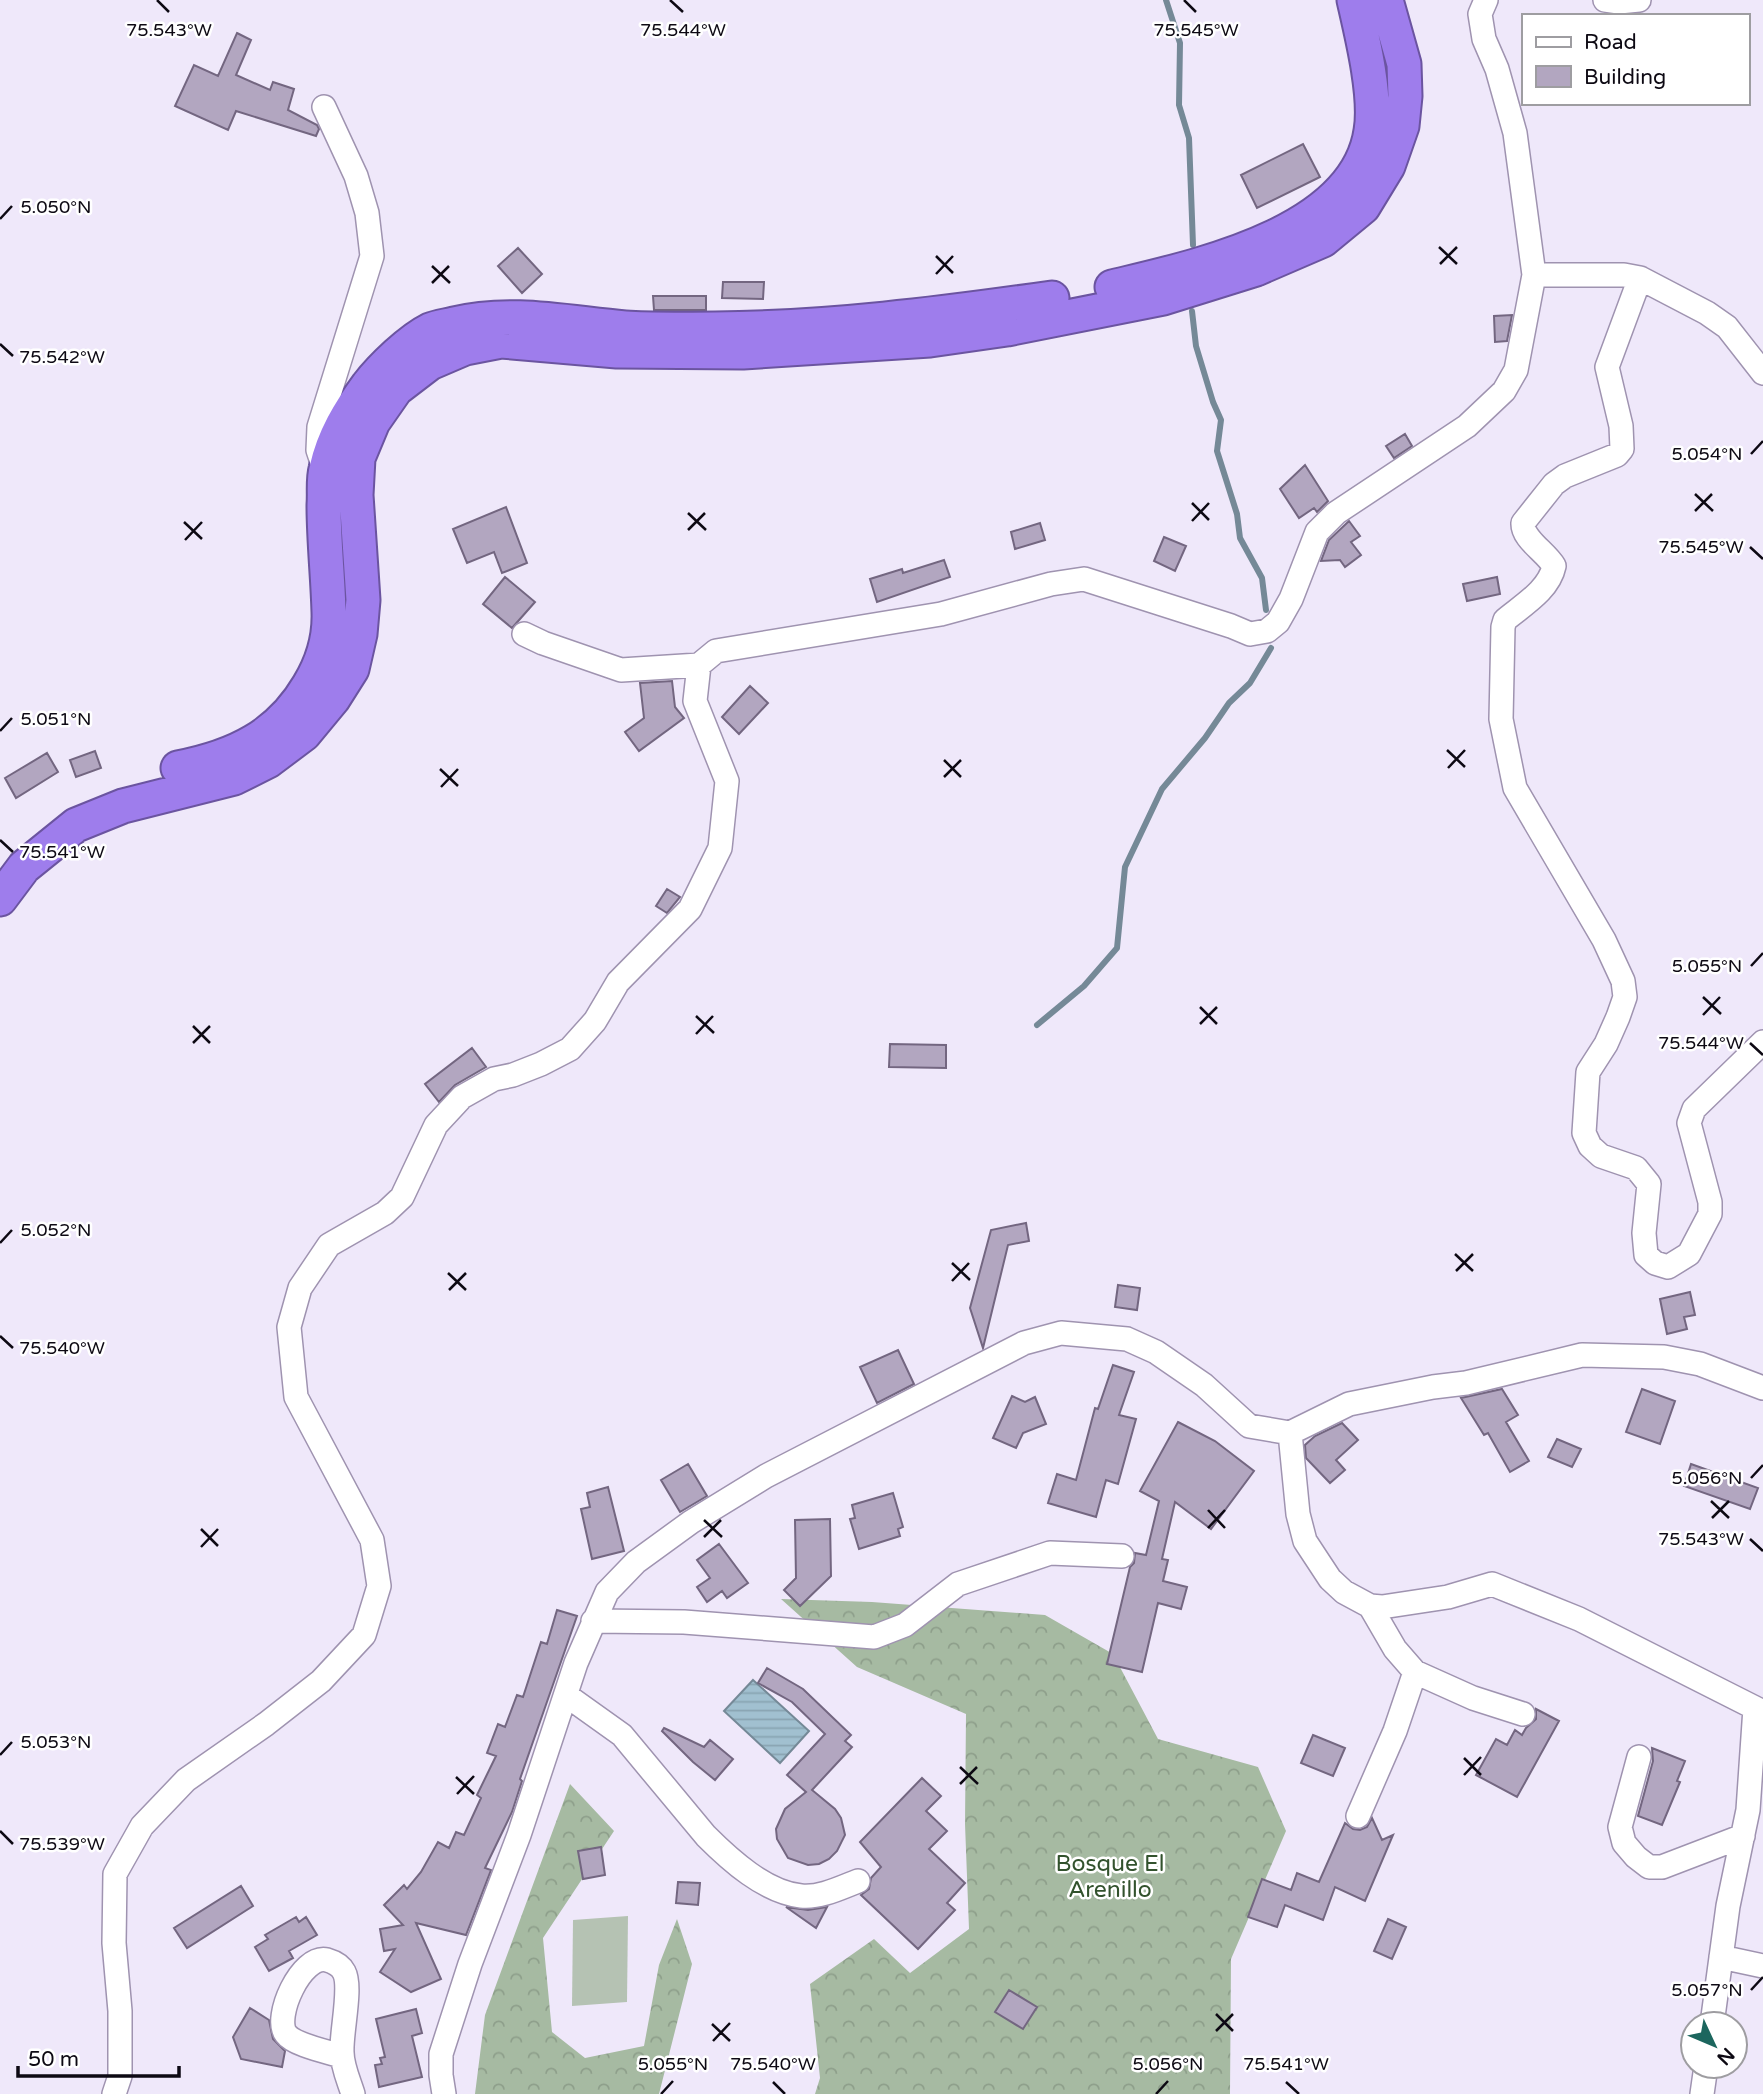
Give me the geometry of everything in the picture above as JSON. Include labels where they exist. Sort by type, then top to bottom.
[{"type":"highway","points":[[0,862],[22,839],[68,809],[118,784],[206,763],[234,753],[258,739],[291,712],[321,663],[328,636],[324,543],[325,471],[337,433],[378,372],[431,330],[463,322],[500,318],[553,319],[627,328],[715,329],[875,321],[1087,293],[1147,279],[1231,253],[1296,227],[1337,196],[1360,166],[1371,131],[1371,92],[1363,39],[1353,0]]},
{"type":"highway","points":[[0,899],[24,867],[76,825],[123,806],[234,778],[268,761],[304,734],[334,699],[352,669],[360,635],[363,600],[356,495],[358,458],[373,422],[397,389],[430,363],[465,348],[501,341],[617,351],[743,352],[930,340],[1007,329],[1163,299],[1256,269],[1323,240],[1363,207],[1388,166],[1402,126],[1405,96],[1404,64],[1386,0]]},
{"type":"street","points":[[524,634],[621,670],[699,665],[716,651],[941,614],[1051,584],[1084,579],[1250,634],[1267,631],[1278,622],[1285,611],[1317,532],[1336,513],[1467,426],[1504,391],[1516,370],[1534,275],[1515,134],[1497,69],[1484,39],[1480,15],[1486,0]]},
{"type":"street","points":[[1605,0],[1639,0]]},
{"type":"street","points":[[324,107],[356,176],[368,213],[372,256],[319,428],[318,450],[325,471]]},
{"type":"street","points":[[1534,275],[1624,275],[1640,278],[1707,313],[1727,327],[1763,373]]},
{"type":"street","points":[[1640,278],[1607,368],[1620,426],[1622,449],[1617,455],[1565,476],[1554,484],[1523,523],[1522,528],[1526,535],[1549,557],[1554,566],[1552,576],[1542,589],[1505,620],[1501,719],[1514,788],[1604,940],[1623,981],[1625,997],[1618,1017],[1588,1072],[1584,1133],[1590,1146],[1601,1156],[1636,1168],[1649,1184],[1644,1233],[1646,1255],[1655,1263],[1668,1267],[1689,1254],[1710,1214],[1710,1202],[1689,1123],[1690,1115],[1763,1042]]},
{"type":"street","points":[[114,2094],[120,2076],[120,2011],[114,1943],[115,1874],[142,1826],[186,1780],[266,1724],[321,1681],[364,1634],[379,1586],[372,1541],[296,1396],[289,1327],[300,1288],[329,1245],[385,1213],[402,1197],[436,1125],[462,1097],[494,1079],[522,1072],[570,1049],[595,1021],[618,982],[690,909],[720,848],[727,781],[695,701],[699,665]]},
{"type":"street","points":[[444,2094],[441,2054],[470,1964],[519,1835],[593,1621],[607,1592],[636,1562],[691,1522],[745,1489],[1024,1343],[1061,1332],[1128,1339],[1156,1352],[1204,1385],[1248,1426],[1290,1433],[1349,1404],[1466,1383],[1582,1355],[1664,1357],[1700,1364],[1763,1388]]},
{"type":"street","points":[[1290,1433],[1297,1514],[1305,1541],[1329,1579],[1344,1592],[1370,1605],[1382,1607],[1448,1597],[1492,1584],[1579,1619],[1759,1710],[1748,1810],[1728,1906],[1714,2010]]},
{"type":"street","points":[[593,1621],[684,1622],[874,1637],[905,1625],[958,1584],[1050,1553],[1122,1556]]},
{"type":"street","points":[[1370,1605],[1395,1649],[1415,1672],[1473,1698],[1523,1714]]},
{"type":"street","points":[[1358,1816],[1395,1731],[1415,1672]]},
{"type":"street","points":[[566,1695],[622,1735],[706,1836],[720,1850],[765,1883],[783,1892],[802,1896],[830,1892],[858,1881]]},
{"type":"street","points":[[1639,1757],[1620,1827],[1624,1843],[1636,1857],[1650,1867],[1662,1867],[1743,1836]]},
{"type":"street","points":[[1721,1956],[1763,1966]]},
{"type":"street","points":[[341,2056],[353,2094]]},
{"type":"green space","name":"Bosque El Arenillo","points":[[781,1599],[872,1602],[1045,1615],[1113,1654],[1158,1739],[1258,1767],[1286,1831],[1231,1959],[1230,2094],[815,2094],[820,2078],[810,1984],[874,1939],[910,1973],[969,1929],[965,1824],[966,1714],[857,1667]]},
{"type":"green space","points":[[570,1784],[614,1831],[543,1938],[552,2032],[585,2058],[644,2046],[659,1965],[677,1919],[692,1964],[659,2094],[475,2094],[485,2015]]},
{"type":"green space","points":[[628,1916],[627,2002],[572,2006],[573,1920]]},
{"type":"water","points":[[753,1680],[809,1731],[780,1763],[724,1711]]},
{"type":"building","points":[[237,33],[251,40],[236,75],[270,90],[273,82],[294,89],[288,110],[317,125],[319,129],[316,136],[236,111],[228,130],[175,106],[194,65],[218,76]]},
{"type":"building","points":[[1303,144],[1320,177],[1257,208],[1241,175]]},
{"type":"building","points":[[518,248],[542,274],[522,293],[498,266]]},
{"type":"building","points":[[723,282],[764,282],[763,299],[722,298]]},
{"type":"building","points":[[653,296],[706,296],[706,310],[654,310]]},
{"type":"building","points":[[1512,315],[1507,341],[1495,342],[1494,316]]},
{"type":"building","points":[[1405,434],[1412,446],[1394,458],[1386,446]]},
{"type":"building","points":[[1305,465],[1328,501],[1317,512],[1314,508],[1299,518],[1280,489]]},
{"type":"building","points":[[506,507],[527,563],[502,573],[494,552],[467,563],[453,529]]},
{"type":"building","points":[[1349,521],[1360,536],[1351,542],[1361,555],[1345,567],[1340,560],[1321,561],[1329,540]]},
{"type":"building","points":[[1040,523],[1045,540],[1015,549],[1011,532]]},
{"type":"building","points":[[1164,537],[1186,546],[1175,571],[1154,561]]},
{"type":"building","points":[[944,560],[950,577],[877,602],[870,579],[902,569],[903,573]]},
{"type":"building","points":[[505,577],[535,602],[512,628],[483,604]]},
{"type":"building","points":[[1497,577],[1500,594],[1467,601],[1463,584]]},
{"type":"building","points":[[672,681],[675,707],[684,718],[639,751],[625,732],[644,718],[640,683]]},
{"type":"building","points":[[750,686],[768,703],[739,734],[722,717]]},
{"type":"building","points":[[95,751],[101,768],[76,777],[70,760]]},
{"type":"building","points":[[47,753],[58,772],[16,798],[5,778]]},
{"type":"building","points":[[667,889],[680,897],[667,913],[656,906]]},
{"type":"building","points":[[890,1044],[946,1045],[946,1068],[889,1067]]},
{"type":"building","points":[[472,1048],[486,1067],[455,1085],[439,1102],[425,1084]]},
{"type":"building","points":[[1026,1223],[1029,1241],[1008,1245],[983,1348],[970,1308],[991,1230]]},
{"type":"building","points":[[1118,1285],[1140,1288],[1137,1310],[1115,1307]]},
{"type":"building","points":[[1690,1292],[1695,1315],[1684,1317],[1687,1329],[1667,1334],[1660,1299]]},
{"type":"building","points":[[898,1350],[914,1384],[877,1403],[860,1367]]},
{"type":"building","points":[[1113,1365],[1134,1372],[1119,1415],[1136,1419],[1118,1484],[1106,1480],[1096,1517],[1048,1503],[1057,1474],[1076,1480],[1095,1408],[1098,1409]]},
{"type":"building","points":[[1502,1389],[1518,1415],[1506,1422],[1529,1461],[1510,1472],[1488,1433],[1484,1435],[1461,1398]]},
{"type":"building","points":[[1642,1389],[1675,1401],[1660,1444],[1626,1432]]},
{"type":"building","points":[[1012,1396],[1025,1402],[1035,1397],[1046,1424],[1023,1433],[1016,1448],[993,1438]]},
{"type":"building","points":[[1178,1422],[1215,1441],[1254,1471],[1211,1529],[1175,1502],[1162,1559],[1168,1560],[1163,1581],[1187,1587],[1181,1609],[1158,1603],[1142,1672],[1107,1664],[1130,1567],[1134,1563],[1135,1553],[1146,1555],[1159,1501],[1140,1491]]},
{"type":"building","points":[[1342,1423],[1358,1440],[1336,1460],[1345,1470],[1330,1483],[1306,1458],[1305,1445],[1315,1436]]},
{"type":"building","points":[[1557,1439],[1581,1449],[1572,1467],[1548,1457]]},
{"type":"building","points":[[688,1464],[707,1496],[680,1512],[661,1480]]},
{"type":"building","points":[[1691,1464],[1758,1488],[1750,1509],[1684,1486]]},
{"type":"building","points":[[608,1487],[624,1551],[592,1559],[581,1509],[590,1507],[587,1493]]},
{"type":"building","points":[[893,1493],[903,1527],[898,1529],[900,1536],[859,1549],[850,1519],[855,1518],[852,1505]]},
{"type":"building","points":[[830,1519],[831,1576],[800,1606],[784,1590],[796,1578],[795,1520]]},
{"type":"building","points":[[719,1544],[748,1583],[727,1598],[722,1591],[707,1602],[697,1587],[710,1578],[697,1560]]},
{"type":"building","points":[[557,1610],[577,1616],[520,1779],[522,1781],[512,1812],[485,1868],[491,1870],[466,1935],[416,1923],[441,1979],[411,1992],[380,1972],[395,1949],[384,1951],[380,1929],[403,1925],[384,1905],[404,1885],[407,1889],[421,1872],[438,1842],[449,1848],[456,1832],[464,1835],[481,1798],[477,1795],[496,1756],[487,1753],[498,1724],[505,1727],[517,1695],[523,1697],[541,1642],[547,1644]]},
{"type":"building","points":[[767,1668],[803,1689],[851,1735],[845,1741],[852,1747],[812,1790],[835,1809],[841,1818],[845,1835],[837,1851],[819,1864],[808,1865],[788,1858],[777,1839],[776,1829],[785,1809],[806,1792],[787,1775],[825,1734],[792,1702],[758,1683]]},
{"type":"building","points":[[1536,1709],[1559,1721],[1517,1797],[1476,1775],[1496,1739],[1507,1745],[1515,1730],[1522,1735],[1536,1719]]},
{"type":"building","points":[[664,1728],[704,1747],[710,1740],[733,1759],[715,1780],[662,1731]]},
{"type":"building","points":[[1313,1735],[1345,1748],[1333,1776],[1301,1763]]},
{"type":"building","points":[[1652,1748],[1685,1761],[1677,1781],[1680,1782],[1662,1825],[1638,1816],[1653,1761]]},
{"type":"building","points":[[922,1778],[941,1796],[926,1811],[947,1831],[929,1849],[965,1883],[947,1903],[955,1910],[918,1949],[861,1895],[869,1889],[871,1878],[881,1867],[860,1842]]},
{"type":"building","points":[[1372,1818],[1382,1840],[1393,1835],[1365,1901],[1335,1887],[1323,1920],[1285,1905],[1277,1927],[1248,1917],[1262,1879],[1291,1890],[1297,1873],[1319,1882],[1345,1823],[1360,1830],[1367,1827]]},
{"type":"building","points":[[601,1847],[605,1875],[583,1879],[578,1851]]},
{"type":"building","points":[[678,1882],[700,1883],[698,1905],[676,1903]]},
{"type":"building","points":[[241,1886],[253,1906],[187,1948],[174,1928]]},
{"type":"building","points":[[786,1907],[808,1910],[827,1907],[816,1928]]},
{"type":"building","points":[[296,1917],[299,1922],[306,1917],[317,1935],[289,1951],[293,1958],[269,1971],[255,1947],[268,1939],[265,1935]]},
{"type":"building","points":[[1388,1919],[1406,1927],[1392,1959],[1374,1951]]},
{"type":"building","points":[[1009,1990],[1037,2007],[1023,2029],[995,2012]]},
{"type":"building","points":[[250,2008],[269,2020],[273,2039],[285,2051],[282,2067],[241,2059],[233,2037]]},
{"type":"building","points":[[416,2009],[422,2033],[412,2036],[422,2077],[379,2087],[375,2065],[382,2064],[380,2058],[385,2057],[376,2019]]},
{"type":"waterway","points":[[1166,0],[1180,43],[1179,105],[1189,138],[1193,245]]},
{"type":"waterway","points":[[1192,311],[1196,346],[1221,420],[1217,451],[1237,514],[1240,538],[1262,578],[1266,610]]},
{"type":"waterway","points":[[1037,1025],[1084,986],[1117,948],[1125,867],[1162,789],[1205,738],[1229,703],[1250,683],[1271,648]]}]
